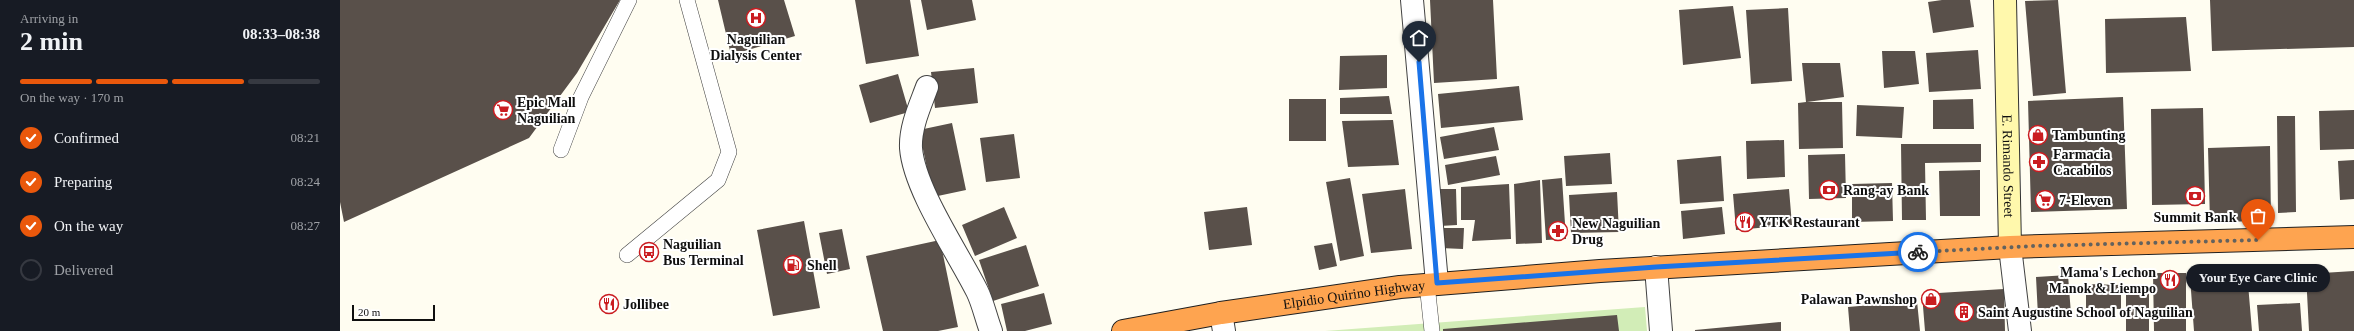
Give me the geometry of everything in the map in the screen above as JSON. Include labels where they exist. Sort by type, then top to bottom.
[{"type":"highway","name":"Elpidio Quirino Highway","points":[[1123,331],[1222,322],[1432,284],[1656,267],[2010,247],[2354,238]]},
{"type":"street","points":[[1412,0],[1432,284]]},
{"type":"street","name":"E. Rimando Street","points":[[2005,0],[2010,247],[2020,331]]},
{"type":"street","points":[[927,87],[913,127],[911,147],[913,161],[940,223],[978,292],[991,331]]},
{"type":"street","points":[[1656,267],[1661,331]]},
{"type":"lane","points":[[560,150],[581,98],[629,0]]},
{"type":"lane","points":[[627,255],[718,180],[729,152],[686,0]]},
{"type":"lane","points":[[1432,284],[1432,331]]},
{"type":"green space","points":[[1645,307],[1647,331],[1325,331]]},
{"type":"building","points":[[340,0],[620,0],[577,73],[529,138],[344,222],[340,202]]},
{"type":"building","name":"Naguilian Dialysis Center","points":[[718,0],[784,0],[795,36],[731,55]]},
{"type":"building","points":[[855,0],[910,0],[919,56],[866,64]]},
{"type":"building","points":[[921,0],[972,0],[976,20],[927,30]]},
{"type":"building","points":[[1430,0],[1493,0],[1497,79],[1434,83]]},
{"type":"building","points":[[1942,0],[1970,0],[1974,27],[1933,33],[1928,2]]},
{"type":"building","points":[[2058,0],[2066,93],[2033,96],[2025,1]]},
{"type":"building","points":[[2210,0],[2354,0],[2354,47],[2212,51]]},
{"type":"building","points":[[1733,6],[1741,58],[1683,65],[1679,10]]},
{"type":"building","points":[[1788,8],[1792,81],[1751,84],[1746,10]]},
{"type":"building","points":[[2186,17],[2191,71],[2106,73],[2105,19]]},
{"type":"building","points":[[1978,50],[1981,89],[1929,92],[1926,53]]},
{"type":"building","points":[[1882,51],[1915,51],[1919,84],[1884,88]]},
{"type":"building","points":[[1387,55],[1387,88],[1339,90],[1340,56]]},
{"type":"building","points":[[1802,63],[1840,63],[1844,97],[1807,102],[1842,102],[1843,148],[1799,149],[1798,103],[1806,102]]},
{"type":"building","points":[[974,68],[978,103],[935,108],[931,72]]},
{"type":"building","points":[[898,74],[909,112],[870,123],[859,85]]},
{"type":"building","points":[[1519,86],[1523,120],[1441,128],[1438,94]]},
{"type":"building","points":[[1389,96],[1392,114],[1340,114],[1340,98]]},
{"type":"building","points":[[2123,97],[2127,209],[2031,212],[2028,101]]},
{"type":"building","points":[[1289,99],[1326,99],[1326,141],[1289,141]]},
{"type":"building","points":[[1973,99],[1974,129],[1933,129],[1933,100]]},
{"type":"building","points":[[1857,105],[1904,107],[1902,138],[1856,136]]},
{"type":"building","points":[[2203,108],[2205,204],[2152,205],[2151,109]]},
{"type":"building","points":[[2354,110],[2354,149],[2320,150],[2319,111]]},
{"type":"building","points":[[2277,116],[2295,116],[2296,212],[2278,213]]},
{"type":"building","points":[[1393,120],[1399,165],[1348,167],[1342,121]]},
{"type":"building","points":[[952,123],[966,190],[933,197],[919,130]]},
{"type":"building","points":[[1494,127],[1499,150],[1444,159],[1440,137]]},
{"type":"building","points":[[1014,134],[1020,178],[986,182],[980,138]]},
{"type":"building","points":[[1784,140],[1785,177],[1747,179],[1746,141]]},
{"type":"building","points":[[1901,144],[1981,144],[1981,162],[1925,163],[1926,220],[1902,220]]},
{"type":"building","points":[[2270,146],[2271,221],[2210,222],[2208,148]]},
{"type":"building","points":[[1610,153],[1612,184],[1566,186],[1564,156]]},
{"type":"building","points":[[1845,154],[1846,198],[1809,199],[1808,155]]},
{"type":"building","points":[[1496,156],[1500,175],[1448,185],[1445,165]]},
{"type":"building","points":[[1721,156],[1724,201],[1680,204],[1677,160]]},
{"type":"building","points":[[2354,160],[2354,199],[2340,200],[2338,161]]},
{"type":"building","points":[[1980,170],[1980,216],[1940,216],[1939,171]]},
{"type":"building","points":[[1350,178],[1364,256],[1340,261],[1326,182]]},
{"type":"building","points":[[1562,178],[1566,239],[1546,240],[1542,180]]},
{"type":"building","points":[[1540,180],[1542,243],[1516,244],[1514,184]]},
{"type":"building","points":[[1892,183],[1893,221],[1852,222],[1852,184]]},
{"type":"building","points":[[1509,184],[1511,239],[1472,241],[1475,220],[1461,220],[1461,187]]},
{"type":"building","points":[[1405,189],[1412,249],[1371,253],[1362,194]]},
{"type":"building","points":[[1440,189],[1456,189],[1457,225],[1440,226]]},
{"type":"building","points":[[1789,189],[1792,225],[1736,230],[1733,194]]},
{"type":"building","points":[[1617,192],[1619,232],[1571,233],[1569,195]]},
{"type":"building","points":[[1004,207],[1017,238],[975,256],[962,225]]},
{"type":"building","points":[[1247,207],[1252,245],[1209,250],[1204,212]]},
{"type":"building","points":[[1722,207],[1725,234],[1683,239],[1681,211]]},
{"type":"building","points":[[804,221],[820,308],[773,316],[757,230]]},
{"type":"building","points":[[1439,228],[1464,228],[1463,249],[1440,248]]},
{"type":"building","points":[[842,229],[850,269],[827,274],[819,233]]},
{"type":"building","points":[[940,240],[958,327],[938,331],[883,331],[866,256]]},
{"type":"building","points":[[1332,243],[1337,266],[1319,270],[1314,246]]},
{"type":"building","points":[[1026,245],[1039,286],[993,301],[979,260]]},
{"type":"building","points":[[2354,271],[2354,331],[2309,331],[2306,274]]},
{"type":"building","points":[[2247,272],[2252,331],[2194,331],[2190,277]]},
{"type":"building","points":[[2153,273],[2186,273],[2186,331],[2154,331]]},
{"type":"building","points":[[2068,275],[2071,314],[2038,316],[2036,277]]},
{"type":"building","points":[[2086,284],[2121,285],[2121,309],[2086,308]]},
{"type":"building","points":[[2126,286],[2149,286],[2149,331],[2126,331]]},
{"type":"building","name":"Saint Augustine School of Naguilian","points":[[2004,289],[2005,331],[1925,331],[1922,294]]},
{"type":"building","points":[[1044,293],[1052,324],[1025,331],[1007,331],[1001,304]]},
{"type":"building","points":[[1917,301],[1920,331],[1850,331],[1848,307]]},
{"type":"building","points":[[2300,303],[2302,331],[2259,331],[2257,305]]},
{"type":"building","points":[[1617,315],[1619,331],[1443,331],[1443,329]]},
{"type":"building","points":[[1781,322],[1781,331],[1695,331],[1695,330]]},
{"type":"way so far","points":[[1918,252],[2035,246],[2258,240]]},
{"type":"place","name":"Naguilian Dialysis Center","points":[[756,18]]},
{"type":"place","name":"Epic Mall Naguilian","points":[[503,110]]},
{"type":"place","name":"Tambunting","points":[[2038,135]]},
{"type":"place","name":"Farmacia Cacabilos","points":[[2039,162]]},
{"type":"place","name":"Rang-ay Bank","points":[[1829,190]]},
{"type":"place","name":"Summit Bank","points":[[2195,196]]},
{"type":"place","name":"7-Eleven","points":[[2045,200]]},
{"type":"place","name":"YTK Restaurant","points":[[1745,222]]},
{"type":"place","name":"New Naguilian Drug","points":[[1558,231]]},
{"type":"place","name":"Your Eye Care Clinic","points":[[2258,240]]},
{"type":"place","name":"Naguilian Bus Terminal","points":[[649,252]]},
{"type":"place","name":"Shell","points":[[793,265]]},
{"type":"place","name":"Mama's Lechon Manok & Liempo","points":[[2170,280]]},
{"type":"place","name":"Palawan Pawnshop","points":[[1931,299]]},
{"type":"place","name":"Jollibee","points":[[609,304]]},
{"type":"place","name":"Saint Augustine School of Naguilian","points":[[1964,312]]},
{"type":"route","points":[[1419,62],[1437,283],[1656,267],[1918,252]]}]
